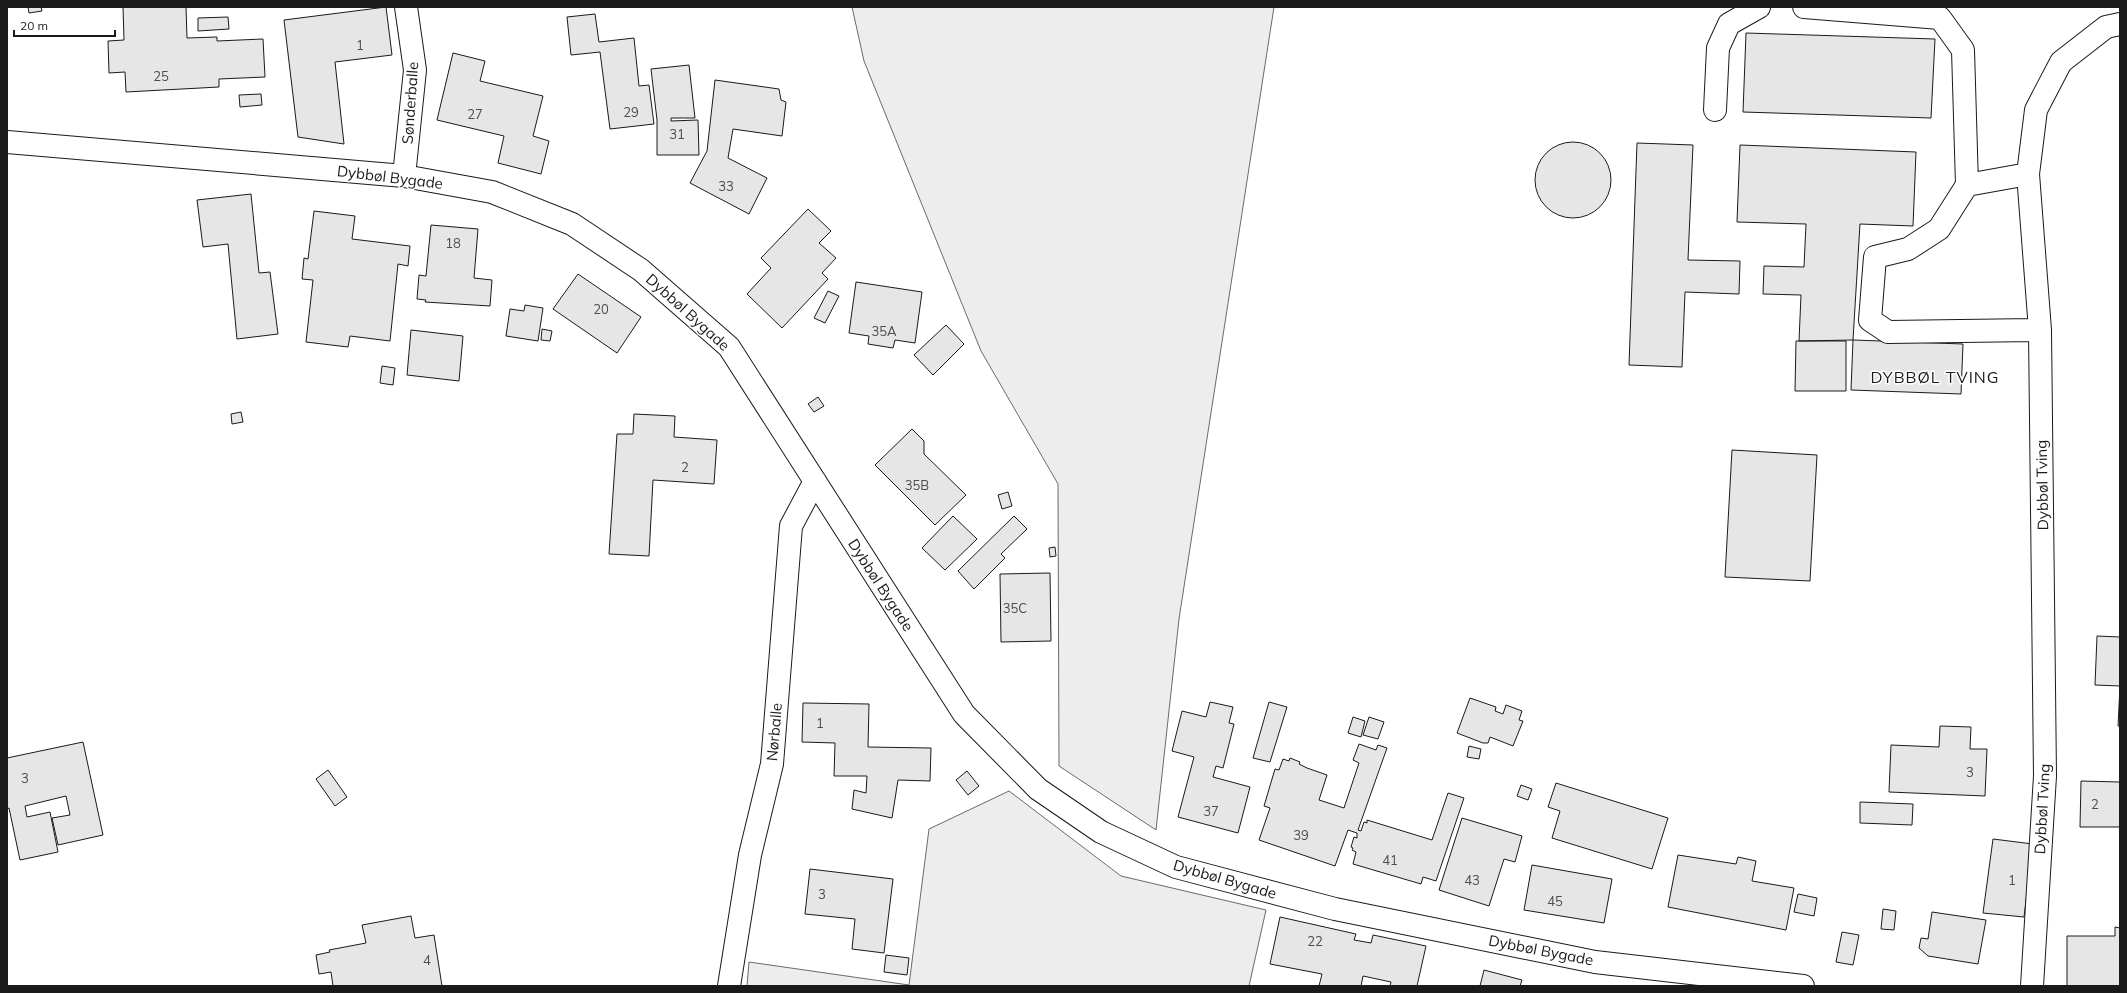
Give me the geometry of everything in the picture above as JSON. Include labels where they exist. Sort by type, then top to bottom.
[{"type":"street","name":"Sønderballe","points":[[404,176],[415,70],[406,7]]},
{"type":"street","points":[[1715,110],[1718,48],[1729,24],[1759,7]]},
{"type":"street","points":[[1804,7],[1940,18],[1963,50],[1967,185],[1939,229],[1908,250],[1875,257],[1870,320],[1888,332],[2040,330]]},
{"type":"street","name":"Dybbøl Tving","points":[[2032,986],[2045,776],[2040,330],[2028,174],[2036,110],[2061,62],[2106,27],[2120,24]]},
{"type":"street","name":"Dybbøl Bygade","points":[[7,142],[404,176],[492,192],[572,224],[641,270],[729,347],[964,714],[1038,789],[1101,832],[1176,867],[1335,909],[1595,962],[1803,986]]},
{"type":"street","points":[[1967,185],[2028,174]]},
{"type":"street","name":"Nørballe","points":[[729,986],[750,855],[772,764],[791,526],[815,481]]},
{"type":"shaded area","points":[[852,7],[1274,7],[1179,619],[1156,830],[1059,766],[1058,484],[981,351],[864,61]]},
{"type":"shaded area","points":[[1009,791],[1121,876],[1266,910],[1249,986],[747,986],[749,962],[909,985],[929,829]]},
{"type":"building","points":[[28,7],[41,7],[42,11],[29,13]]},
{"type":"building","points":[[123,7],[186,7],[187,38],[217,37],[217,41],[263,39],[265,77],[219,79],[219,87],[126,92],[125,72],[109,73],[108,41],[124,40]]},
{"type":"building","points":[[386,7],[392,55],[335,62],[344,144],[298,137],[284,20]]},
{"type":"building","points":[[595,14],[599,42],[634,38],[639,86],[649,85],[654,124],[610,129],[600,52],[571,55],[567,17]]},
{"type":"building","points":[[228,17],[229,29],[198,31],[198,18]]},
{"type":"building","points":[[1746,33],[1935,39],[1931,118],[1743,112]]},
{"type":"building","points":[[453,53],[485,61],[480,81],[543,96],[533,136],[549,141],[541,174],[498,163],[504,136],[437,120]]},
{"type":"building","points":[[689,65],[695,118],[671,118],[671,121],[698,120],[699,155],[657,155],[657,120],[651,69]]},
{"type":"building","points":[[715,80],[779,89],[781,100],[786,102],[782,136],[733,129],[728,158],[767,178],[749,214],[690,183],[707,151]]},
{"type":"building","points":[[261,94],[262,105],[240,107],[239,95]]},
{"type":"building","points":[[1566,142],[1580,142],[1594,148],[1605,159],[1611,173],[1611,187],[1608,195],[1600,207],[1594,212],[1580,218],[1566,218],[1552,212],[1541,201],[1535,187],[1535,173],[1541,159],[1552,148]]},
{"type":"building","points":[[1637,143],[1693,145],[1688,260],[1740,261],[1739,294],[1685,292],[1682,367],[1629,365]]},
{"type":"building","points":[[1740,145],[1916,152],[1913,226],[1860,224],[1853,340],[1799,341],[1801,295],[1763,294],[1764,266],[1804,267],[1806,224],[1737,222]]},
{"type":"building","points":[[251,194],[259,273],[270,272],[278,334],[237,339],[228,244],[203,247],[197,200]]},
{"type":"building","points":[[808,209],[831,231],[819,243],[836,258],[822,273],[828,279],[782,328],[747,294],[771,268],[761,258]]},
{"type":"building","points":[[314,211],[355,216],[352,239],[410,246],[408,266],[398,264],[390,341],[350,336],[348,347],[306,342],[313,280],[302,279],[304,258],[308,259]]},
{"type":"building","points":[[431,225],[478,229],[474,278],[492,280],[490,306],[425,302],[426,300],[417,299],[419,275],[426,276]]},
{"type":"building","points":[[578,274],[641,317],[617,353],[553,309]]},
{"type":"building","points":[[856,282],[922,292],[915,343],[895,340],[893,348],[868,344],[869,336],[849,333]]},
{"type":"building","points":[[828,291],[839,296],[825,323],[814,318]]},
{"type":"building","points":[[525,305],[543,308],[538,341],[506,336],[510,309],[524,311]]},
{"type":"building","points":[[946,325],[964,344],[933,375],[914,355]]},
{"type":"building","points":[[542,329],[552,331],[550,341],[541,340]]},
{"type":"building","points":[[411,330],[463,336],[459,381],[407,375]]},
{"type":"building","points":[[1853,340],[1963,344],[1961,394],[1851,390]]},
{"type":"building","points":[[1796,341],[1846,341],[1846,391],[1795,391]]},
{"type":"building","points":[[382,366],[395,368],[393,385],[380,383]]},
{"type":"building","points":[[818,397],[824,406],[814,412],[808,404]]},
{"type":"building","points":[[241,412],[243,422],[232,424],[231,414]]},
{"type":"building","points":[[634,414],[675,416],[674,437],[717,440],[714,484],[653,480],[649,556],[609,554],[617,434],[633,434]]},
{"type":"building","points":[[912,429],[924,441],[924,454],[966,495],[935,525],[875,465]]},
{"type":"building","points":[[1732,450],[1817,455],[1810,581],[1725,577]]},
{"type":"building","points":[[1008,492],[1012,506],[1002,509],[998,495]]},
{"type":"building","points":[[953,516],[977,539],[945,570],[922,548]]},
{"type":"building","points":[[1014,516],[1027,529],[1001,554],[1005,558],[974,589],[958,571]]},
{"type":"building","points":[[1055,547],[1056,556],[1050,557],[1049,548]]},
{"type":"building","points":[[1050,573],[1051,641],[1001,642],[1000,574]]},
{"type":"building","points":[[2097,636],[2120,637],[2120,686],[2095,685]]},
{"type":"building","points":[[2120,686],[2120,726],[2118,726]]},
{"type":"building","points":[[1470,698],[1496,707],[1495,711],[1503,714],[1506,705],[1522,711],[1519,720],[1523,721],[1513,746],[1490,737],[1488,743],[1483,743],[1457,733]]},
{"type":"building","points":[[1210,702],[1233,707],[1229,723],[1234,724],[1223,768],[1216,766],[1213,777],[1250,787],[1238,833],[1178,817],[1194,757],[1172,751],[1182,711],[1206,717]]},
{"type":"building","points":[[1269,702],[1287,707],[1270,762],[1253,758]]},
{"type":"building","points":[[803,703],[869,704],[868,747],[931,748],[930,781],[898,780],[892,818],[852,809],[854,790],[866,793],[867,776],[834,776],[835,743],[802,742]]},
{"type":"building","points":[[1353,717],[1365,721],[1361,737],[1348,733]]},
{"type":"building","points":[[1369,717],[1384,722],[1378,739],[1363,735]]},
{"type":"building","points":[[1940,726],[1971,727],[1970,749],[1987,749],[1985,796],[1889,792],[1891,745],[1939,747]]},
{"type":"building","points":[[83,742],[103,835],[58,845],[52,818],[70,815],[66,796],[25,806],[27,817],[50,812],[58,852],[20,860],[9,808],[7,809],[7,758]]},
{"type":"building","points":[[1359,744],[1376,750],[1378,745],[1387,748],[1358,830],[1361,831],[1364,822],[1367,823],[1367,820],[1432,840],[1448,793],[1464,798],[1436,881],[1423,877],[1421,884],[1353,864],[1356,852],[1352,850],[1353,848],[1351,847],[1354,837],[1357,838],[1357,833],[1348,830],[1335,866],[1259,840],[1270,808],[1264,806],[1275,769],[1279,770],[1283,759],[1289,761],[1290,758],[1300,762],[1299,764],[1307,768],[1327,775],[1319,800],[1344,808],[1359,763],[1353,760]]},
{"type":"building","points":[[1469,746],[1481,749],[1479,759],[1467,757]]},
{"type":"building","points":[[328,770],[347,797],[335,806],[316,779]]},
{"type":"building","points":[[967,771],[979,786],[968,795],[956,780]]},
{"type":"building","points":[[2081,781],[2120,782],[2120,827],[2080,827]]},
{"type":"building","points":[[1556,783],[1668,818],[1652,869],[1552,838],[1560,811],[1548,807]]},
{"type":"building","points":[[1521,785],[1532,789],[1528,800],[1517,796]]},
{"type":"building","points":[[1860,802],[1913,804],[1912,825],[1860,823]]},
{"type":"building","points":[[1462,818],[1522,836],[1515,862],[1504,859],[1489,906],[1439,890]]},
{"type":"building","points":[[1993,839],[2033,844],[2024,917],[1983,913]]},
{"type":"building","points":[[1678,855],[1736,864],[1738,857],[1756,861],[1752,881],[1794,888],[1786,930],[1668,907]]},
{"type":"building","points":[[1532,865],[1612,879],[1604,923],[1524,910]]},
{"type":"building","points":[[810,869],[893,879],[884,953],[852,949],[855,919],[805,914]]},
{"type":"building","points":[[1798,894],[1817,898],[1814,916],[1794,912]]},
{"type":"building","points":[[1883,909],[1896,911],[1894,930],[1881,929]]},
{"type":"building","points":[[1932,912],[1986,920],[1978,964],[1928,956],[1919,948],[1921,938],[1928,939]]},
{"type":"building","points":[[411,916],[415,938],[434,935],[442,986],[333,986],[331,972],[319,974],[316,955],[330,952],[329,950],[366,943],[362,925]]},
{"type":"building","points":[[1280,917],[1356,934],[1354,940],[1371,943],[1373,935],[1426,946],[1417,986],[1390,986],[1391,982],[1363,976],[1361,986],[1319,986],[1322,974],[1270,964]]},
{"type":"building","points":[[2115,927],[2120,928],[2120,986],[2067,986],[2067,936],[2115,936]]},
{"type":"building","points":[[1842,932],[1859,935],[1853,965],[1836,962]]},
{"type":"building","points":[[886,955],[909,958],[907,975],[884,972]]},
{"type":"building","points":[[1484,970],[1522,980],[1520,986],[1480,986]]},
{"type":"district","name":"DYBBØL TVING","points":[[1935,377]]}]
